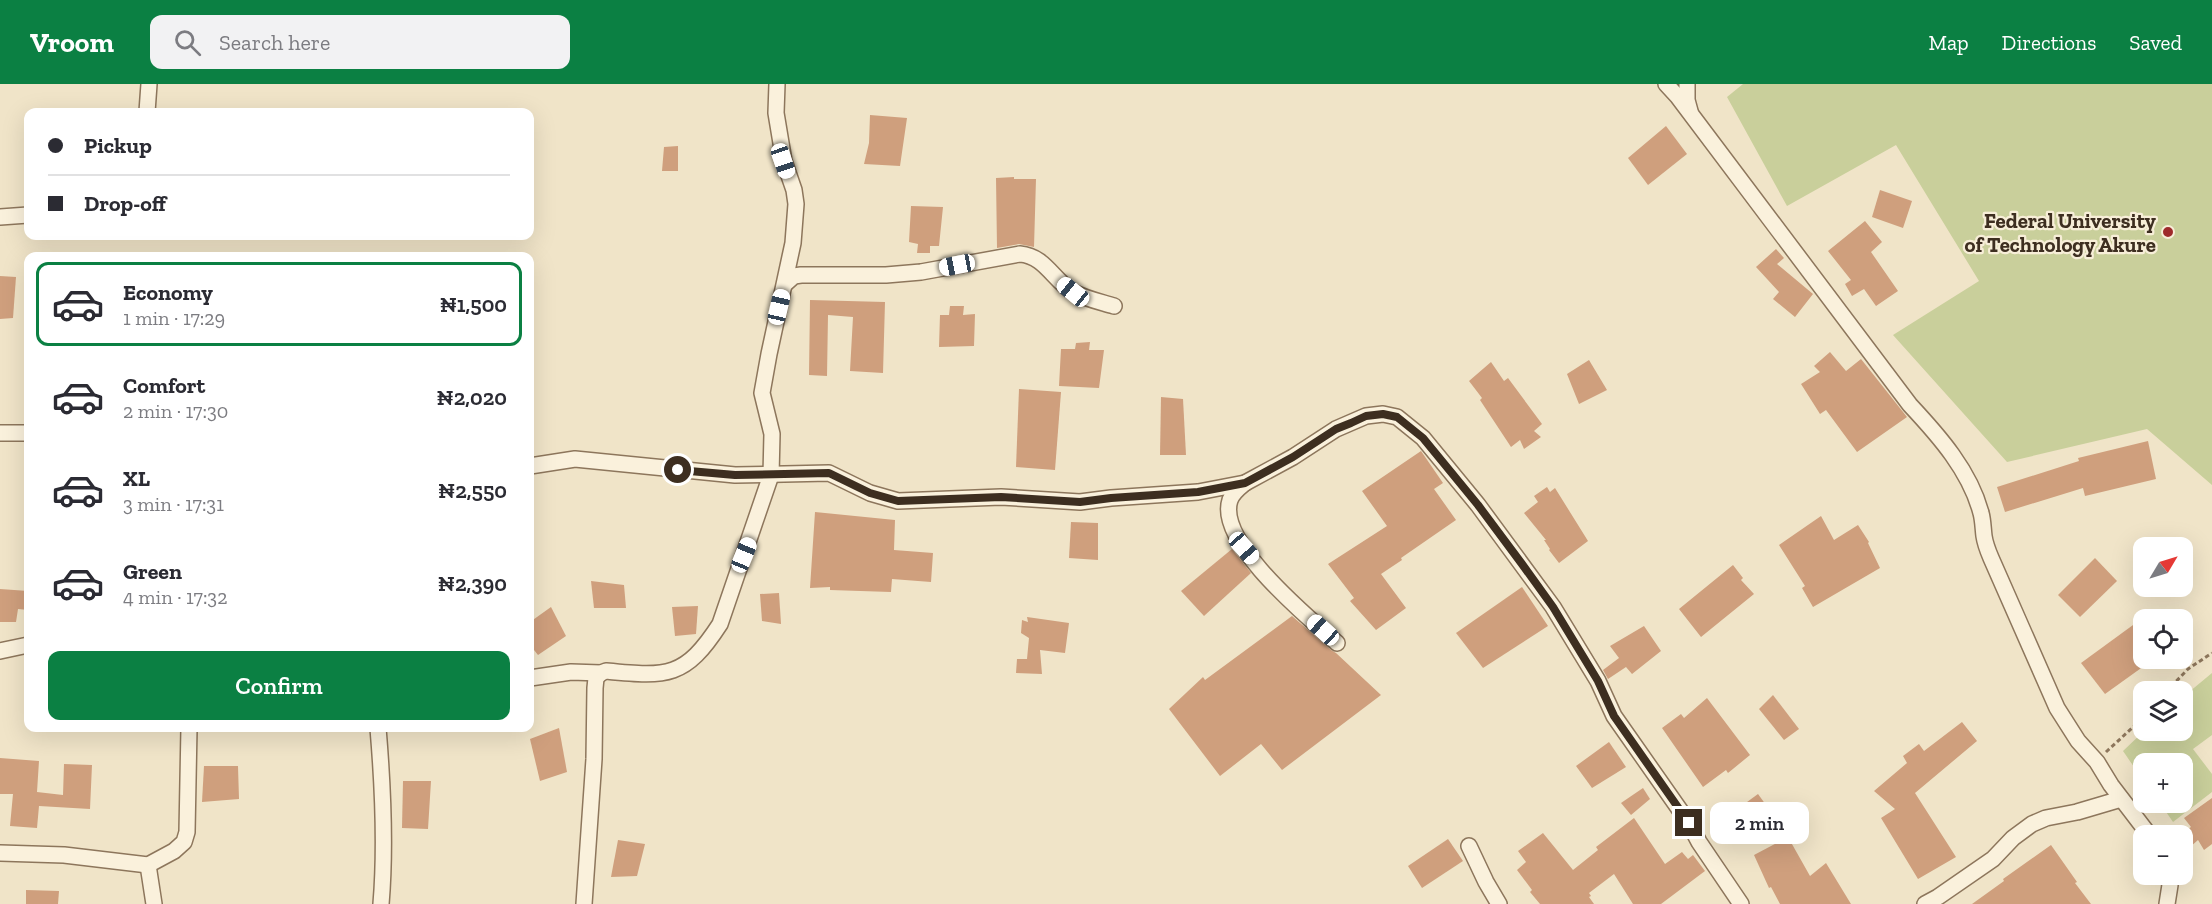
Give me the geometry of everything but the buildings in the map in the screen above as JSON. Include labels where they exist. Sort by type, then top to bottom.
[{"type":"street","points":[[147,108],[149,84]]},
{"type":"street","points":[[534,677],[571,672],[601,673],[606,671],[650,675],[670,673],[685,666],[706,646],[720,624],[771,475],[772,434],[762,393],[793,243],[796,204],[794,190],[783,161],[776,113],[777,84]]},
{"type":"street","points":[[1666,84],[1910,405],[1939,436],[1954,458],[1976,499],[1981,513],[1984,538],[1991,558],[2057,708],[2078,741],[2097,762],[2141,825]]},
{"type":"street","points":[[1687,84],[1687,100],[1691,114]]},
{"type":"street","points":[[0,217],[24,215]]},
{"type":"street","points":[[785,284],[794,276],[801,275],[886,275],[921,272],[1020,254],[1029,255],[1043,262],[1073,292],[1114,306]]},
{"type":"street","points":[[1337,643],[1282,593],[1244,548],[1229,520],[1229,502],[1233,492],[1245,483],[1293,457],[1336,429],[1366,416],[1383,414],[1397,417],[1423,438],[1478,505],[1553,607],[1598,681],[1614,716],[1689,823],[1699,842],[1741,904]]},
{"type":"street","points":[[0,433],[24,433]]},
{"type":"street","points":[[534,465],[575,459],[717,474],[829,473],[870,493],[898,501],[1001,497],[1080,502],[1198,492],[1245,483]]},
{"type":"street","points":[[0,651],[24,646]]},
{"type":"street","points":[[584,904],[594,769],[594,700],[596,678],[601,673]]},
{"type":"street","points":[[0,853],[64,855],[148,865],[174,851],[184,842],[187,832],[189,732]]},
{"type":"street","points":[[378,732],[383,786],[384,864],[381,904]]},
{"type":"street","points":[[1925,904],[1993,859],[2013,838],[2032,824],[2046,818],[2067,815],[2121,799]]},
{"type":"street","points":[[1469,846],[1499,904]]},
{"type":"street","points":[[148,865],[154,904]]},
{"type":"street","points":[[2167,904],[2170,885]]},
{"type":"path","points":[[2177,681],[2188,669],[2212,653]]},
{"type":"path","points":[[2097,762],[2109,747],[2133,726]]},
{"type":"green space","points":[[1743,84],[2212,84],[2212,485],[2147,429],[2007,462],[1893,335],[1979,281],[1896,145],[1787,206],[1727,97]]},
{"type":"green space","points":[[2212,673],[2212,735],[2193,749],[2212,774],[2212,792],[2193,807],[2193,753],[2133,753],[2133,766],[2123,751],[2134,741],[2193,741],[2193,689]]},
{"type":"green space","points":[[2167,813],[2185,813],[2173,822]]},
{"type":"place","name":"Federal University of Technology Akure","points":[[2168,232]]},
{"type":"route","points":[[678,470],[735,475],[829,473],[870,493],[898,501],[1001,497],[1080,502],[1198,492],[1245,483],[1293,457],[1336,429],[1366,416],[1383,414],[1397,417],[1423,438],[1478,505],[1553,607],[1598,681],[1614,716],[1689,823]]}]
